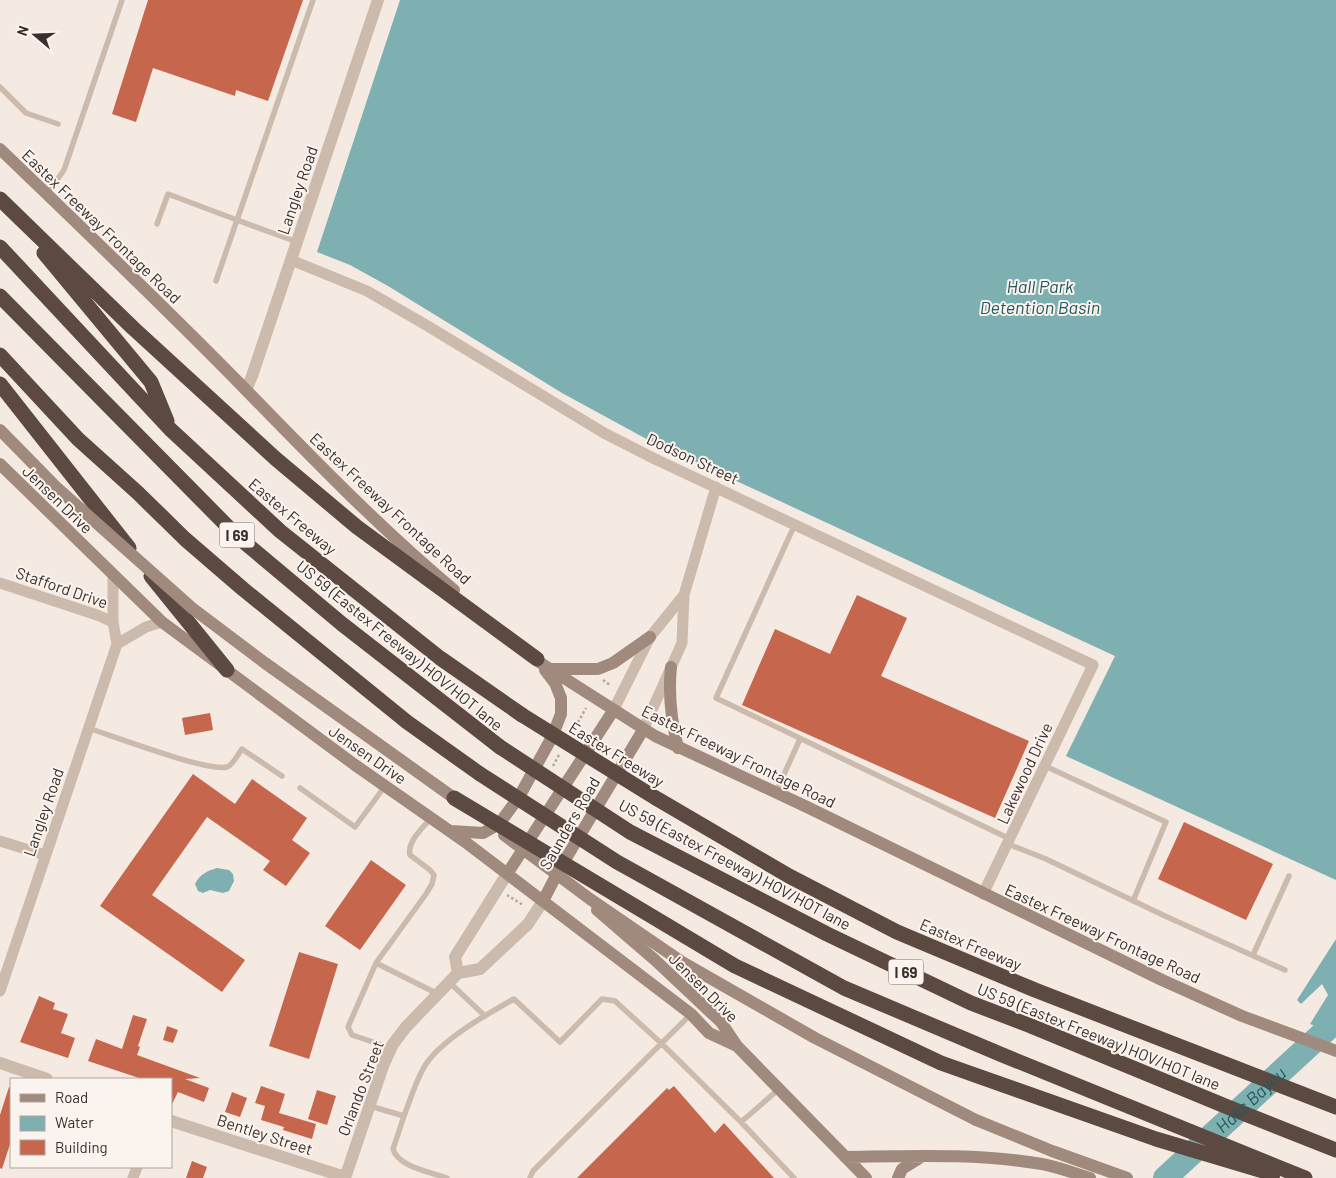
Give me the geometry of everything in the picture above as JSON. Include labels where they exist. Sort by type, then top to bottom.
[{"type":"highway","points":[[0,199],[133,328],[276,459],[357,527],[538,661]]},
{"type":"highway","points":[[0,199],[151,382],[170,429]]},
{"type":"highway","name":"Eastex Freeway","points":[[0,247],[170,429],[280,531],[440,658],[522,715],[654,797],[789,876],[897,932],[1035,990],[1336,1107]]},
{"type":"highway","name":"US 59 (Eastex Freeway) HOV/HOT lane","points":[[0,296],[238,537],[342,624],[500,747],[630,832],[827,934],[971,1003],[1336,1150]]},
{"type":"highway","name":"I 69","points":[[0,355],[78,439],[185,539],[243,589],[407,722],[480,774],[617,862],[844,988],[1000,1054],[1305,1178]]},
{"type":"highway","points":[[0,384],[63,466],[227,670]]},
{"type":"highway","points":[[454,798],[735,966],[941,1063],[1156,1139],[1287,1178]]},
{"type":"main road","name":"Eastex Freeway Frontage Road","points":[[0,149],[413,556],[538,661],[643,730],[678,748],[776,792],[1162,980],[1242,1016],[1336,1051]]},
{"type":"main road","points":[[0,430],[56,487],[192,608],[590,899],[682,962],[815,1038],[976,1120],[1052,1151],[1127,1178]]},
{"type":"main road","name":"Jensen Drive","points":[[5,471],[162,622],[385,786],[449,830],[691,1014],[710,1033],[736,1046]]},
{"type":"main road","points":[[551,669],[598,669],[613,663],[650,637]]},
{"type":"main road","points":[[449,830],[483,833],[499,824],[518,797],[552,737],[560,714],[561,698],[555,683],[538,661]]},
{"type":"main road","points":[[671,667],[669,706],[678,748]]},
{"type":"main road","name":"Saunders Road","points":[[507,874],[613,711]]},
{"type":"main road","name":"Saunders Road","points":[[543,901],[559,870],[643,730]]},
{"type":"main road","name":"Jensen Drive","points":[[559,870],[586,900],[655,960],[721,1022],[736,1046],[866,1178]]},
{"type":"main road","points":[[845,1157],[940,1154],[992,1157],[1044,1164],[1090,1178]]},
{"type":"main road","points":[[898,1178],[902,1170],[914,1160],[924,1156]]},
{"type":"street","name":"Langley Road","points":[[246,390],[378,0]]},
{"type":"street","name":"Dodson Street","points":[[291,260],[367,291],[604,433],[1093,665]]},
{"type":"street","name":"Saunders Road","points":[[643,730],[682,643],[684,595],[716,487]]},
{"type":"street","name":"Langley Road","points":[[0,991],[117,644],[113,622],[114,575]]},
{"type":"street","name":"Stafford Drive","points":[[0,583],[113,622]]},
{"type":"street","name":"Saunders Road","points":[[613,711],[650,637],[684,595]]},
{"type":"street","points":[[117,644],[146,627],[162,622]]},
{"type":"street","name":"Lakewood Drive","points":[[984,894],[1093,665]]},
{"type":"street","points":[[0,841],[45,855]]},
{"type":"street","points":[[507,874],[455,957],[453,978],[480,969],[528,924],[543,901]]},
{"type":"street","name":"Orlando Street","points":[[346,1178],[369,1106],[391,1048],[406,1027],[453,978]]},
{"type":"street","points":[[0,1063],[44,1078]]},
{"type":"street","name":"Bentley Street","points":[[172,1121],[346,1178]]},
{"type":"lane","points":[[47,194],[64,170],[122,0]]},
{"type":"lane","points":[[216,281],[313,0]]},
{"type":"lane","points":[[0,87],[26,113],[58,124]]},
{"type":"lane","points":[[157,224],[168,194],[297,242]]},
{"type":"lane","points":[[795,524],[716,698],[1009,842],[1285,970]]},
{"type":"lane","points":[[88,728],[202,765],[227,767],[242,749],[282,776]]},
{"type":"lane","points":[[776,792],[800,739]]},
{"type":"lane","points":[[1045,766],[1166,822],[1133,901]]},
{"type":"lane","points":[[300,788],[355,827],[385,786]]},
{"type":"lane","points":[[391,1048],[352,1035],[348,1027],[376,962],[432,884],[434,875],[410,855],[409,849],[411,843],[431,818]]},
{"type":"lane","points":[[1254,956],[1289,876]]},
{"type":"lane","points":[[376,962],[438,994]]},
{"type":"lane","points":[[453,978],[485,1016]]},
{"type":"lane","points":[[448,1178],[403,1163],[398,1159],[393,1149],[404,1116],[423,1068],[437,1051],[485,1016],[514,999],[560,1042],[602,999],[615,1001],[661,1043],[741,1122],[794,1178]]},
{"type":"lane","points":[[530,1178],[533,1171],[691,1014]]},
{"type":"lane","points":[[741,1122],[780,1089]]},
{"type":"lane","points":[[369,1106],[404,1116]]},
{"type":"path","points":[[506,894],[522,905]]},
{"type":"water","name":"Hall Park Detention Basin","points":[[400,0],[1336,0],[1336,880],[1066,756],[1115,656],[652,442],[562,393],[388,286],[350,265],[317,252]]},
{"type":"water","points":[[217,868],[229,870],[233,874],[234,881],[229,891],[223,893],[210,890],[203,893],[198,891],[195,884],[199,878]]},
{"type":"water","points":[[1336,939],[1336,1034],[1310,1024],[1328,995],[1322,984],[1301,1004],[1297,1000]]},
{"type":"building","points":[[148,0],[303,0],[268,101],[236,90],[235,96],[153,68],[136,122],[112,114]]},
{"type":"building","points":[[857,595],[907,618],[881,676],[1029,741],[995,818],[742,705],[775,629],[830,654]]},
{"type":"building","points":[[210,713],[213,730],[185,735],[182,718]]},
{"type":"building","points":[[193,774],[235,804],[252,779],[307,818],[292,840],[310,853],[286,886],[263,870],[270,861],[207,817],[152,895],[245,960],[222,992],[100,906]]},
{"type":"building","points":[[1184,822],[1273,864],[1246,920],[1158,879]]},
{"type":"building","points":[[371,860],[406,885],[360,950],[325,926]]},
{"type":"building","points":[[299,952],[338,964],[309,1059],[269,1046]]},
{"type":"building","points":[[39,996],[55,1003],[53,1009],[68,1014],[61,1033],[75,1038],[68,1058],[20,1042]]},
{"type":"building","points":[[133,1015],[147,1019],[137,1055],[200,1078],[185,1079],[209,1088],[204,1102],[178,1092],[172,1104],[172,1078],[139,1078],[88,1061],[96,1039],[122,1049]]},
{"type":"building","points":[[167,1026],[178,1030],[173,1043],[163,1040]]},
{"type":"building","points":[[261,1086],[285,1094],[279,1113],[316,1124],[312,1139],[283,1130],[284,1127],[261,1120],[265,1106],[255,1103]]},
{"type":"building","points":[[674,1086],[715,1133],[724,1123],[774,1178],[577,1178],[667,1088],[669,1090]]},
{"type":"building","points":[[9,1087],[10,1144],[2,1169],[0,1168],[0,1115]]},
{"type":"building","points":[[317,1090],[336,1096],[327,1125],[308,1119]]},
{"type":"building","points":[[232,1092],[247,1098],[240,1117],[225,1112]]},
{"type":"building","points":[[192,1161],[207,1167],[203,1178],[186,1178]]},
{"type":"waterway","name":"Halls Bayou","points":[[1165,1178],[1336,1021]]}]
